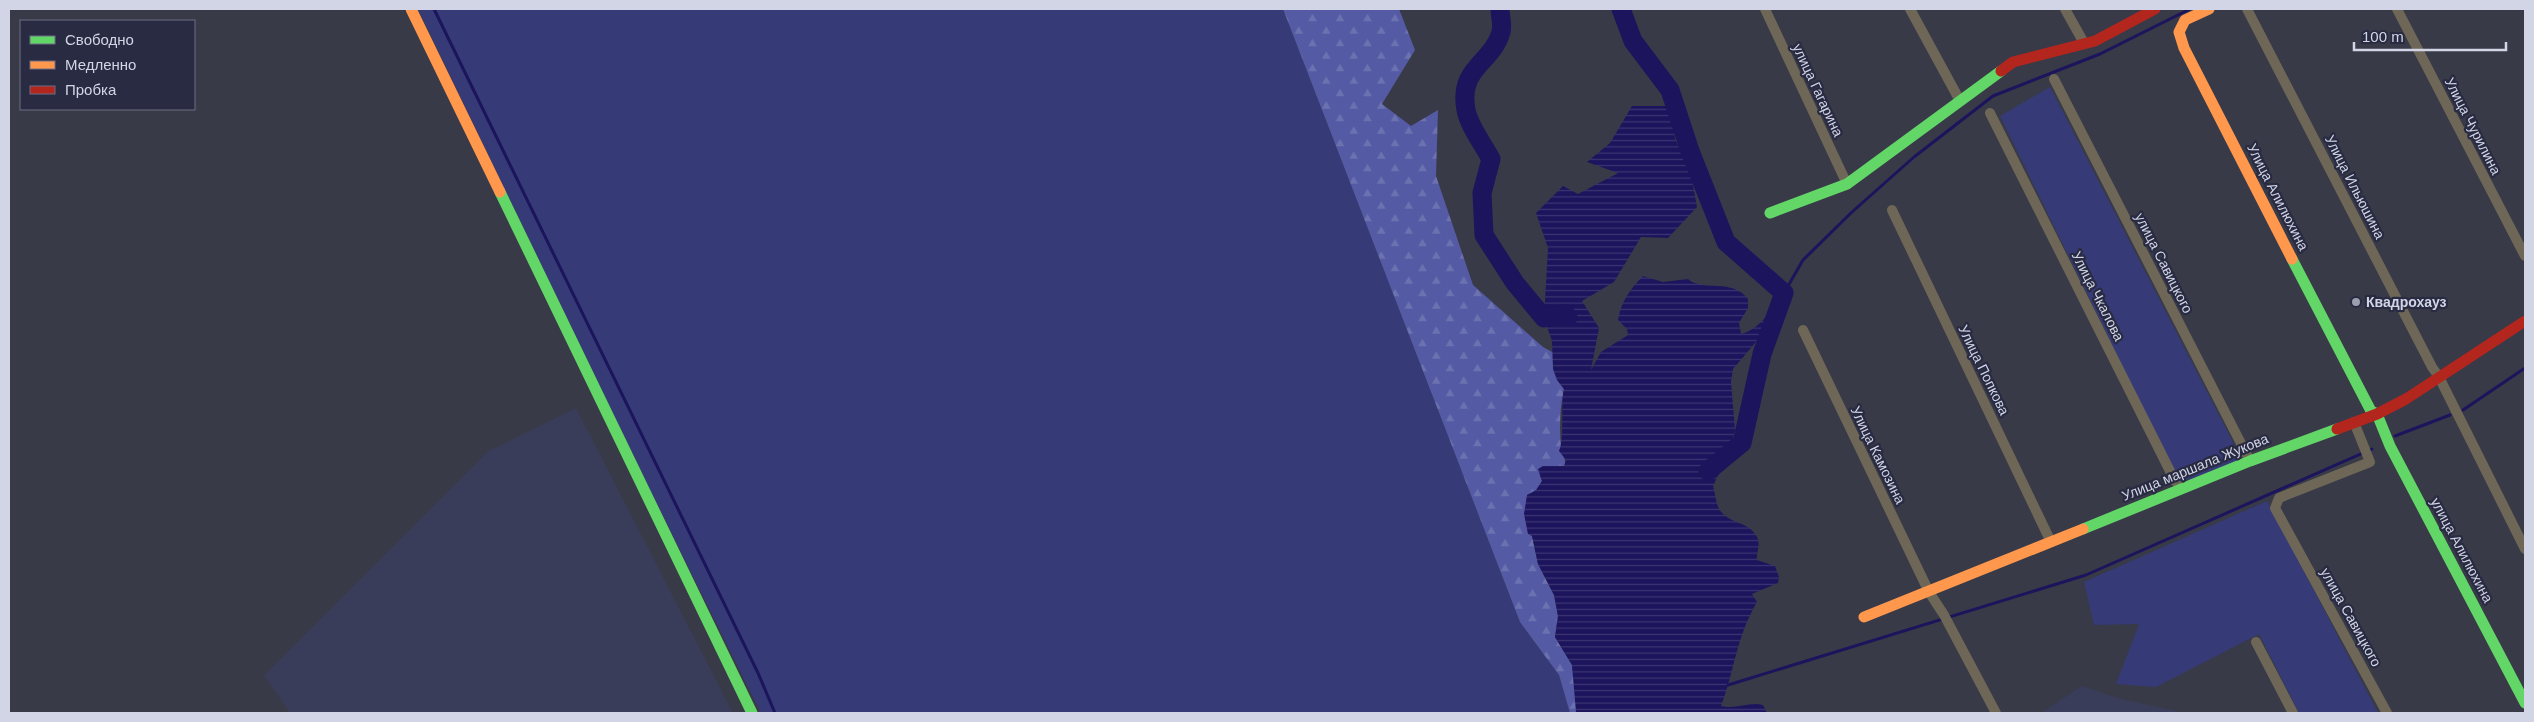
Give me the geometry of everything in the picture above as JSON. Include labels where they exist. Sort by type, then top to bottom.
[{"type":"street","points":[[410,9],[752,713]]},
{"type":"street","name":"улица Гагарина","points":[[1765,9],[1847,184]]},
{"type":"street","points":[[1910,9],[1959,99]]},
{"type":"street","points":[[2065,9],[2084,43]]},
{"type":"street","points":[[1770,214],[1847,184],[1959,99],[2013,62],[2095,41],[2155,9]]},
{"type":"street","name":"Улица Алилюхина","points":[[2209,9],[2185,20],[2179,32],[2184,48],[2374,412]]},
{"type":"street","name":"Улица Ильюшина","points":[[2247,9],[2432,367],[2439,377],[2525,549]]},
{"type":"street","name":"Улица Чурилина","points":[[2397,9],[2525,256]]},
{"type":"street","name":"улица Савицкого","points":[[2054,79],[2250,461]]},
{"type":"street","name":"Улица Чкалова","points":[[1990,113],[2175,481],[2186,487]]},
{"type":"street","name":"Улица Попкова","points":[[1892,210],[2051,542]]},
{"type":"street","name":"Улица маршала Жукова","points":[[1864,617],[2250,461],[2354,422],[2406,399],[2525,321]]},
{"type":"street","name":"Улица Камозина","points":[[1803,330],[1929,592],[1946,619],[1996,713]]},
{"type":"street","name":"улица Алилюхина","points":[[2374,412],[2525,704]]},
{"type":"street","name":"улица Савицкого","points":[[2354,422],[2370,462],[2277,503],[2387,713]]},
{"type":"street","points":[[2256,642],[2293,713]]},
{"type":"shaded area","points":[[418,9],[1283,9],[1520,622],[1559,675],[1570,713],[761,713],[652,494]]},
{"type":"shaded area","points":[[2050,87],[2240,456],[2238,462],[2190,481],[2175,473],[2000,116]]},
{"type":"shaded area","points":[[1632,106],[1672,106],[1675,139],[1690,169],[1697,207],[1668,238],[1641,237],[1614,282],[1582,301],[1599,328],[1591,370],[1601,352],[1628,335],[1627,329],[1618,320],[1619,313],[1627,296],[1643,276],[1663,282],[1688,279],[1701,285],[1726,287],[1742,293],[1748,299],[1748,308],[1739,323],[1741,334],[1755,328],[1784,293],[1767,329],[1733,369],[1731,382],[1735,430],[1730,450],[1713,486],[1719,509],[1723,514],[1753,532],[1759,543],[1757,560],[1775,566],[1779,577],[1778,583],[1752,594],[1757,602],[1744,628],[1721,706],[1732,707],[1758,704],[1763,705],[1767,713],[1576,712],[1572,665],[1555,637],[1558,616],[1554,595],[1538,564],[1532,536],[1528,534],[1524,514],[1527,495],[1536,490],[1542,481],[1538,469],[1543,466],[1564,466],[1566,460],[1559,451],[1562,438],[1564,389],[1557,380],[1553,369],[1552,341],[1544,318],[1548,248],[1536,213],[1563,186],[1578,194],[1618,173],[1587,162],[1610,143]]},
{"type":"shaded area","points":[[576,408],[733,713],[290,713],[264,675],[487,452]]},
{"type":"shaded area","points":[[2267,501],[2378,713],[2299,713],[2259,634],[2156,687],[2116,684],[2139,624],[2094,625],[2084,582]]},
{"type":"shaded area","points":[[2082,686],[2121,699],[2185,713],[2041,713]]},
{"type":"green space","points":[[1283,9],[1399,9],[1415,50],[1382,104],[1411,126],[1438,110],[1436,176],[1473,285],[1543,347],[1554,353],[1555,372],[1564,389],[1560,432],[1565,466],[1543,466],[1540,476],[1542,481],[1537,490],[1532,536],[1538,564],[1554,595],[1558,616],[1555,637],[1572,665],[1577,713],[1570,713],[1559,675],[1520,622]]},
{"type":"waterway","points":[[434,9],[758,673],[775,713]]},
{"type":"waterway","points":[[1500,9],[1502,23],[1497,43],[1471,75],[1465,96],[1466,110],[1470,122],[1491,159],[1482,193],[1484,235],[1515,283],[1544,318],[1565,314],[1568,317]]},
{"type":"waterway","points":[[1621,9],[1633,41],[1670,90],[1690,151],[1726,242],[1784,293],[1762,354],[1742,443],[1708,471]]},
{"type":"waterway","points":[[1784,293],[1803,260],[1852,212],[1914,157],[1993,96],[2100,54],[2190,9]]},
{"type":"waterway","points":[[2463,410],[2525,368]]},
{"type":"waterway","points":[[2395,436],[2450,415]]},
{"type":"waterway","points":[[1728,685],[2086,575],[2372,449]]},
{"type":"traffic: fast","points":[[1770,213],[1847,184],[2001,71]]},
{"type":"traffic: fast","points":[[500,192],[752,713]]},
{"type":"traffic: fast","points":[[2292,259],[2371,411],[2377,414],[2390,446],[2525,703]]},
{"type":"traffic: fast","points":[[2083,529],[2250,461],[2337,429]]},
{"type":"traffic: slow","points":[[411,9],[500,192]]},
{"type":"traffic: slow","points":[[2209,9],[2185,20],[2179,32],[2184,48],[2292,259]]},
{"type":"traffic: slow","points":[[1864,617],[2083,529]]},
{"type":"traffic: jam","points":[[2001,71],[2013,62],[2095,41],[2155,9]]},
{"type":"traffic: jam","points":[[2337,429],[2377,414],[2406,399],[2525,321]]},
{"type":"place","name":"Квадрохауз","points":[[2356,302]]}]
